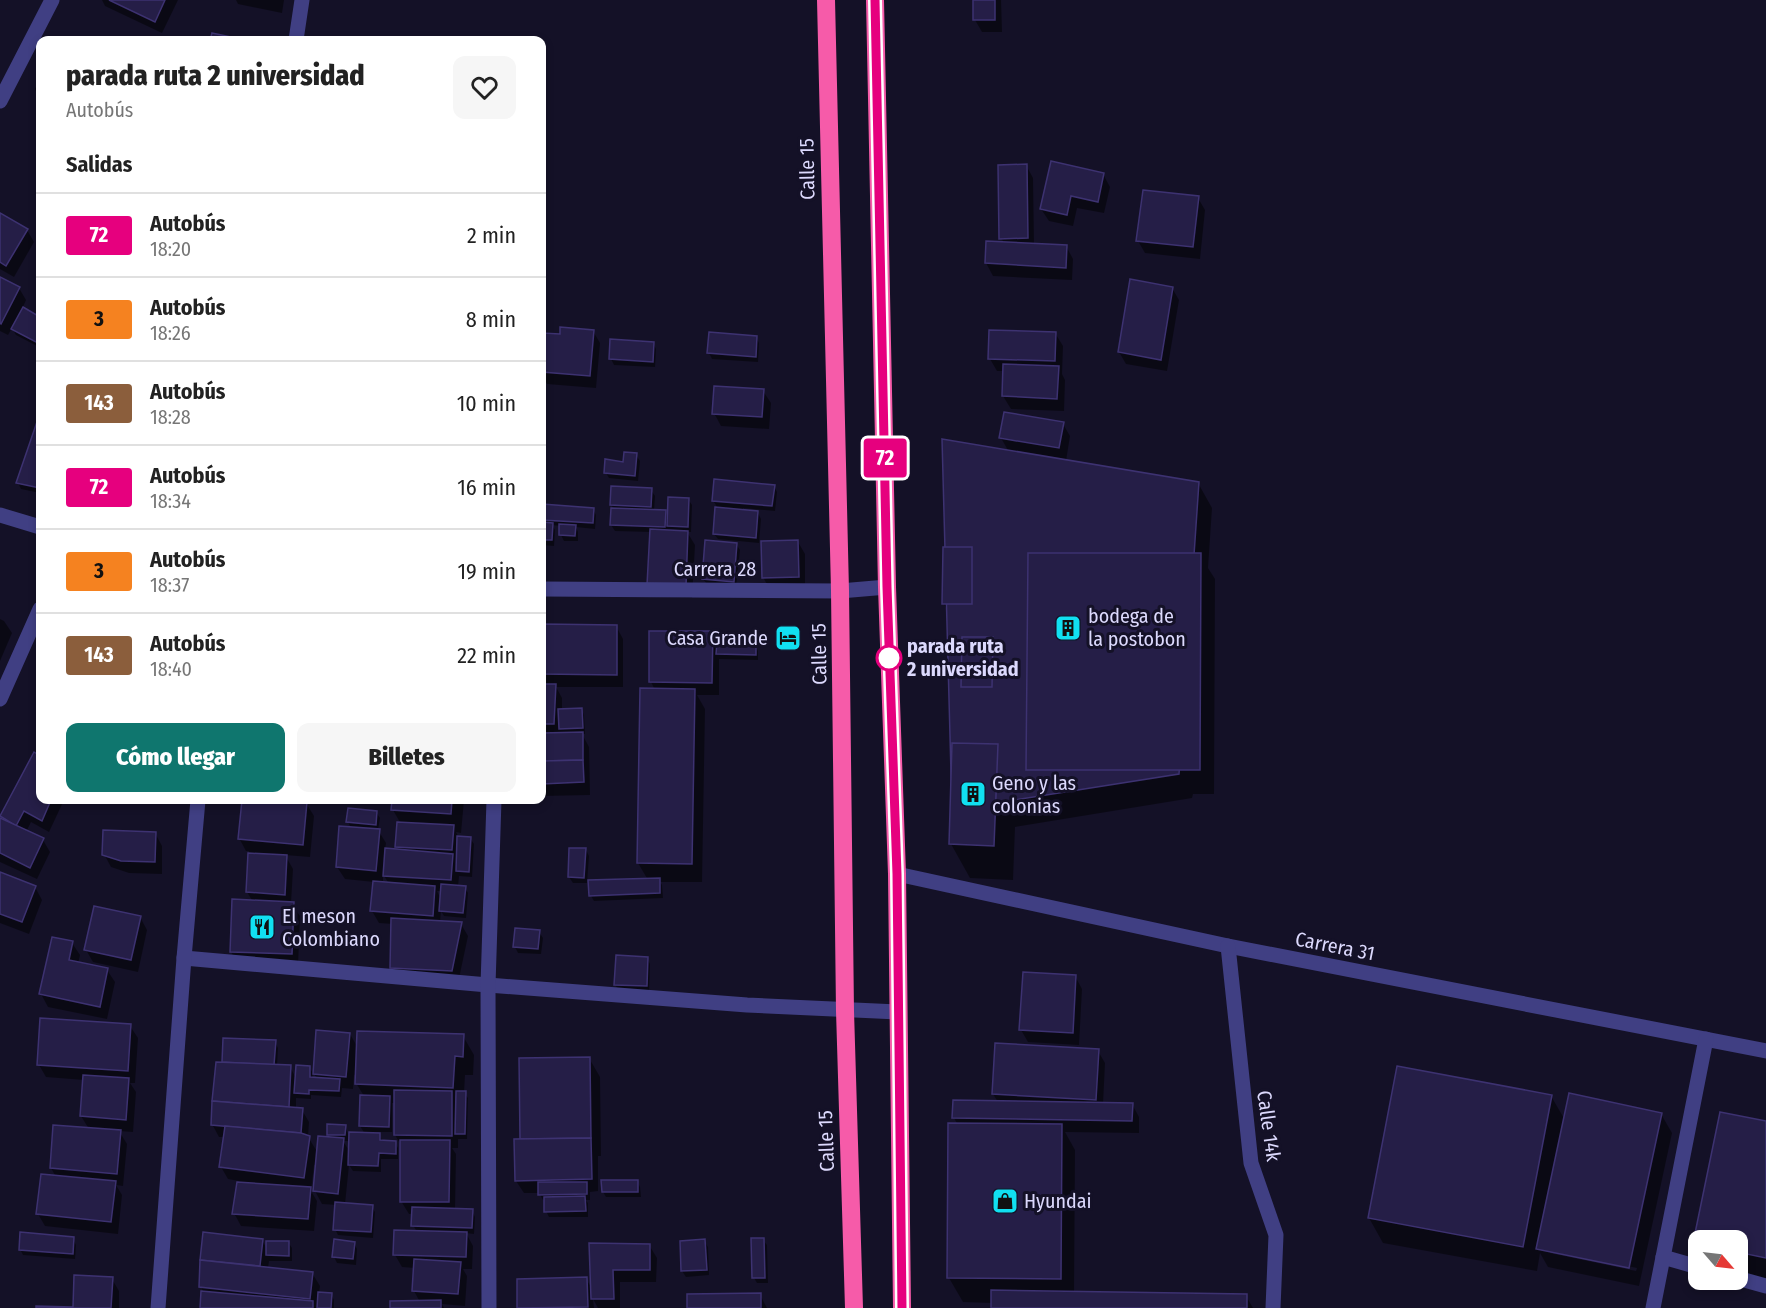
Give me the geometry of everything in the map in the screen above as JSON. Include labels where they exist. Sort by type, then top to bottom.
[{"type":"highway","name":"Calle 15","points":[[826,0],[840,591],[845,1011],[854,1308]]},
{"type":"highway","points":[[875,0],[887,587],[897,874],[902,1308]]},
{"type":"street","points":[[0,101],[52,0]]},
{"type":"street","points":[[297,36],[302,0]]},
{"type":"street","points":[[0,515],[36,526]]},
{"type":"street","name":"Carrera 28","points":[[546,589],[840,591],[887,587]]},
{"type":"street","points":[[0,699],[36,618]]},
{"type":"street","points":[[158,1308],[198,804]]},
{"type":"street","points":[[489,1308],[488,985],[494,804]]},
{"type":"street","name":"Carrera 31","points":[[897,874],[1228,946],[1766,1051]]},
{"type":"street","name":"Calle 14k","points":[[1228,946],[1251,1163],[1276,1235],[1273,1308]]},
{"type":"street","points":[[184,958],[488,985],[845,1011],[898,1012]]},
{"type":"street","points":[[1653,1308],[1706,1039]]},
{"type":"street","points":[[1663,1257],[1688,1264]]},
{"type":"street","points":[[1748,1281],[1766,1286]]},
{"type":"building","points":[[109,0],[165,0],[155,22]]},
{"type":"building","points":[[973,0],[995,0],[995,20],[973,20]]},
{"type":"building","points":[[1051,161],[1104,173],[1098,202],[1071,196],[1067,215],[1040,209]]},
{"type":"building","points":[[1027,164],[1028,238],[999,239],[998,165]]},
{"type":"building","points":[[1143,190],[1199,196],[1193,247],[1136,241]]},
{"type":"building","points":[[0,213],[28,229],[6,266],[0,262]]},
{"type":"building","points":[[986,241],[1067,245],[1066,268],[985,263]]},
{"type":"building","points":[[0,277],[20,287],[1,324],[0,323]]},
{"type":"building","points":[[1130,279],[1173,287],[1161,360],[1118,352]]},
{"type":"building","points":[[23,307],[36,315],[36,342],[11,329]]},
{"type":"building","points":[[560,327],[594,330],[590,376],[546,372],[546,333],[560,334]]},
{"type":"building","points":[[989,330],[1056,332],[1055,361],[988,359]]},
{"type":"building","points":[[709,332],[757,336],[756,357],[707,353]]},
{"type":"building","points":[[610,339],[654,342],[653,362],[609,359]]},
{"type":"building","points":[[1003,364],[1059,366],[1057,399],[1002,396]]},
{"type":"building","points":[[714,386],[764,389],[762,417],[712,414]]},
{"type":"building","points":[[1004,412],[1064,422],[1059,448],[999,438]]},
{"type":"building","points":[[36,425],[36,487],[16,483]]},
{"type":"building","name":"bodega de la postobon","points":[[942,439],[1199,482],[1179,774],[952,810]]},
{"type":"building","points":[[624,452],[637,453],[635,476],[604,473],[605,459],[623,462]]},
{"type":"building","points":[[714,479],[775,485],[772,506],[712,501]]},
{"type":"building","points":[[611,486],[652,488],[651,507],[610,505]]},
{"type":"building","points":[[668,497],[689,498],[688,527],[667,526]]},
{"type":"building","points":[[546,504],[594,508],[593,523],[546,520]]},
{"type":"building","points":[[715,507],[758,511],[756,538],[713,534]]},
{"type":"building","points":[[611,508],[666,510],[665,527],[610,525]]},
{"type":"building","points":[[546,522],[553,523],[552,540],[546,540]]},
{"type":"building","points":[[559,524],[576,525],[575,536],[559,535]]},
{"type":"building","points":[[650,529],[688,531],[686,586],[647,585]]},
{"type":"building","points":[[705,540],[737,543],[734,582],[702,579]]},
{"type":"building","points":[[798,540],[799,577],[762,578],[761,541]]},
{"type":"building","points":[[943,547],[972,547],[972,604],[942,604]]},
{"type":"building","points":[[1028,553],[1201,553],[1200,770],[1026,770]]},
{"type":"building","points":[[546,624],[617,625],[617,675],[546,674]]},
{"type":"building","points":[[649,631],[713,631],[712,683],[649,682]]},
{"type":"building","points":[[962,637],[993,637],[992,687],[961,687]]},
{"type":"building","points":[[717,642],[756,644],[756,655],[716,654]]},
{"type":"building","points":[[546,684],[556,684],[554,724],[546,724]]},
{"type":"building","points":[[640,688],[695,689],[692,864],[637,863]]},
{"type":"building","points":[[582,708],[583,728],[559,729],[558,709]]},
{"type":"building","points":[[583,732],[583,760],[546,761],[546,733]]},
{"type":"building","name":"Geno y las colonias","points":[[952,743],[998,744],[994,846],[949,844]]},
{"type":"building","points":[[34,752],[36,753],[36,804],[49,804],[42,821],[24,811],[16,826],[0,816]]},
{"type":"building","points":[[583,760],[584,782],[546,784],[546,761]]},
{"type":"building","points":[[242,804],[307,804],[303,845],[238,839]]},
{"type":"building","points":[[392,804],[452,804],[451,814],[391,810]]},
{"type":"building","points":[[348,808],[377,811],[376,825],[346,822]]},
{"type":"building","points":[[0,818],[44,838],[30,868],[0,853]]},
{"type":"building","points":[[397,822],[454,825],[452,850],[395,847]]},
{"type":"building","points":[[339,826],[380,829],[376,871],[336,867]]},
{"type":"building","points":[[103,830],[156,832],[155,862],[121,861],[102,855]]},
{"type":"building","points":[[457,836],[471,837],[469,872],[456,871]]},
{"type":"building","points":[[385,848],[453,854],[451,880],[383,876]]},
{"type":"building","points":[[569,848],[586,848],[584,878],[568,877]]},
{"type":"building","points":[[248,853],[287,855],[285,895],[246,892]]},
{"type":"building","points":[[0,872],[36,886],[22,922],[0,914]]},
{"type":"building","points":[[660,878],[660,893],[589,896],[588,880]]},
{"type":"building","points":[[373,881],[435,886],[433,916],[370,911]]},
{"type":"building","points":[[441,884],[466,886],[463,913],[439,911]]},
{"type":"building","name":"El meson Colombiano","points":[[232,899],[294,902],[292,954],[230,952]]},
{"type":"building","points":[[94,906],[141,916],[131,960],[84,950]]},
{"type":"building","points":[[391,918],[462,922],[452,971],[390,968]]},
{"type":"building","points":[[515,928],[540,930],[538,949],[513,947]]},
{"type":"building","points":[[52,937],[73,941],[69,960],[108,968],[100,1007],[39,994]]},
{"type":"building","points":[[616,955],[648,957],[647,986],[614,985]]},
{"type":"building","points":[[1023,972],[1076,975],[1073,1033],[1019,1030]]},
{"type":"building","points":[[40,1018],[131,1024],[128,1071],[37,1065]]},
{"type":"building","points":[[316,1030],[350,1033],[346,1077],[313,1074]]},
{"type":"building","points":[[357,1031],[464,1034],[463,1057],[455,1056],[453,1088],[355,1084]]},
{"type":"building","points":[[223,1038],[276,1040],[274,1065],[222,1062]]},
{"type":"building","points":[[995,1043],[1099,1049],[1096,1100],[992,1094]]},
{"type":"building","points":[[590,1057],[591,1138],[520,1139],[519,1058]]},
{"type":"building","points":[[216,1062],[291,1065],[289,1107],[212,1101]]},
{"type":"building","points":[[296,1065],[310,1066],[310,1077],[340,1079],[339,1091],[309,1090],[309,1094],[294,1093]]},
{"type":"building","points":[[1397,1066],[1552,1095],[1523,1247],[1368,1218]]},
{"type":"building","points":[[83,1075],[129,1078],[126,1120],[80,1116]]},
{"type":"building","points":[[394,1090],[452,1091],[452,1136],[394,1135]]},
{"type":"building","points":[[456,1091],[466,1091],[465,1134],[455,1134]]},
{"type":"building","points":[[1569,1093],[1662,1113],[1629,1268],[1536,1249]]},
{"type":"building","points":[[360,1095],[390,1096],[389,1127],[359,1126]]},
{"type":"building","points":[[953,1100],[1133,1103],[1132,1121],[952,1118]]},
{"type":"building","points":[[212,1101],[303,1108],[301,1133],[211,1125]]},
{"type":"building","points":[[1720,1112],[1766,1121],[1766,1258],[1748,1254],[1748,1230],[1696,1230]]},
{"type":"building","name":"Hyundai","points":[[948,1123],[1062,1124],[1061,1279],[947,1278]]},
{"type":"building","points":[[327,1124],[346,1125],[345,1135],[327,1135]]},
{"type":"building","points":[[53,1125],[121,1130],[117,1174],[50,1168]]},
{"type":"building","points":[[225,1126],[301,1133],[310,1136],[304,1178],[219,1167]]},
{"type":"building","points":[[349,1132],[380,1133],[380,1140],[396,1141],[396,1154],[379,1153],[378,1166],[348,1165]]},
{"type":"building","points":[[318,1136],[344,1138],[338,1194],[313,1191]]},
{"type":"building","points":[[591,1138],[592,1179],[515,1181],[514,1139]]},
{"type":"building","points":[[400,1140],[450,1140],[449,1202],[400,1202]]},
{"type":"building","points":[[41,1174],[116,1181],[111,1222],[36,1214]]},
{"type":"building","points":[[601,1180],[638,1180],[638,1192],[602,1192]]},
{"type":"building","points":[[237,1182],[311,1187],[308,1219],[232,1214]]},
{"type":"building","points":[[538,1182],[587,1182],[587,1194],[538,1195]]},
{"type":"building","points":[[585,1196],[586,1211],[544,1212],[544,1197]]},
{"type":"building","points":[[335,1202],[373,1205],[371,1232],[333,1230]]},
{"type":"building","points":[[412,1207],[473,1209],[472,1228],[411,1226]]},
{"type":"building","points":[[394,1230],[467,1232],[466,1257],[393,1255]]},
{"type":"building","points":[[20,1232],[74,1237],[73,1254],[19,1250]]},
{"type":"building","points":[[203,1232],[263,1239],[260,1266],[200,1260]]},
{"type":"building","points":[[751,1238],[764,1238],[765,1278],[752,1278]]},
{"type":"building","points":[[334,1239],[355,1242],[353,1259],[332,1257]]},
{"type":"building","points":[[705,1239],[707,1270],[681,1271],[680,1241]]},
{"type":"building","points":[[266,1241],[289,1241],[289,1256],[266,1255]]},
{"type":"building","points":[[589,1243],[650,1244],[650,1270],[613,1270],[614,1299],[591,1299]]},
{"type":"building","points":[[414,1259],[461,1262],[458,1294],[412,1291]]},
{"type":"building","points":[[200,1260],[313,1272],[310,1299],[199,1287]]},
{"type":"building","points":[[74,1275],[113,1277],[111,1308],[36,1308],[36,1306],[73,1307]]},
{"type":"building","points":[[587,1277],[588,1307],[517,1308],[517,1279]]},
{"type":"building","points":[[991,1290],[1247,1294],[1247,1308],[991,1308]]},
{"type":"building","points":[[201,1291],[313,1301],[313,1308],[200,1308]]},
{"type":"building","points":[[318,1292],[332,1293],[331,1308],[317,1308]]},
{"type":"building","points":[[761,1293],[761,1308],[687,1308],[687,1294]]},
{"type":"building","points":[[441,1300],[441,1308],[390,1308],[390,1301]]},
{"type":"bus line","name":"72","points":[[875,0],[887,587],[897,874],[902,1308]]},
{"type":"place","name":"bodega de la postobon","points":[[1068,628]]},
{"type":"place","name":"Casa Grande","points":[[788,638]]},
{"type":"place","name":"parada ruta 2 universidad","points":[[889,658]]},
{"type":"place","name":"Geno y las colonias","points":[[973,794]]},
{"type":"place","name":"El meson Colombiano","points":[[262,927]]},
{"type":"place","name":"Hyundai","points":[[1005,1201]]}]
